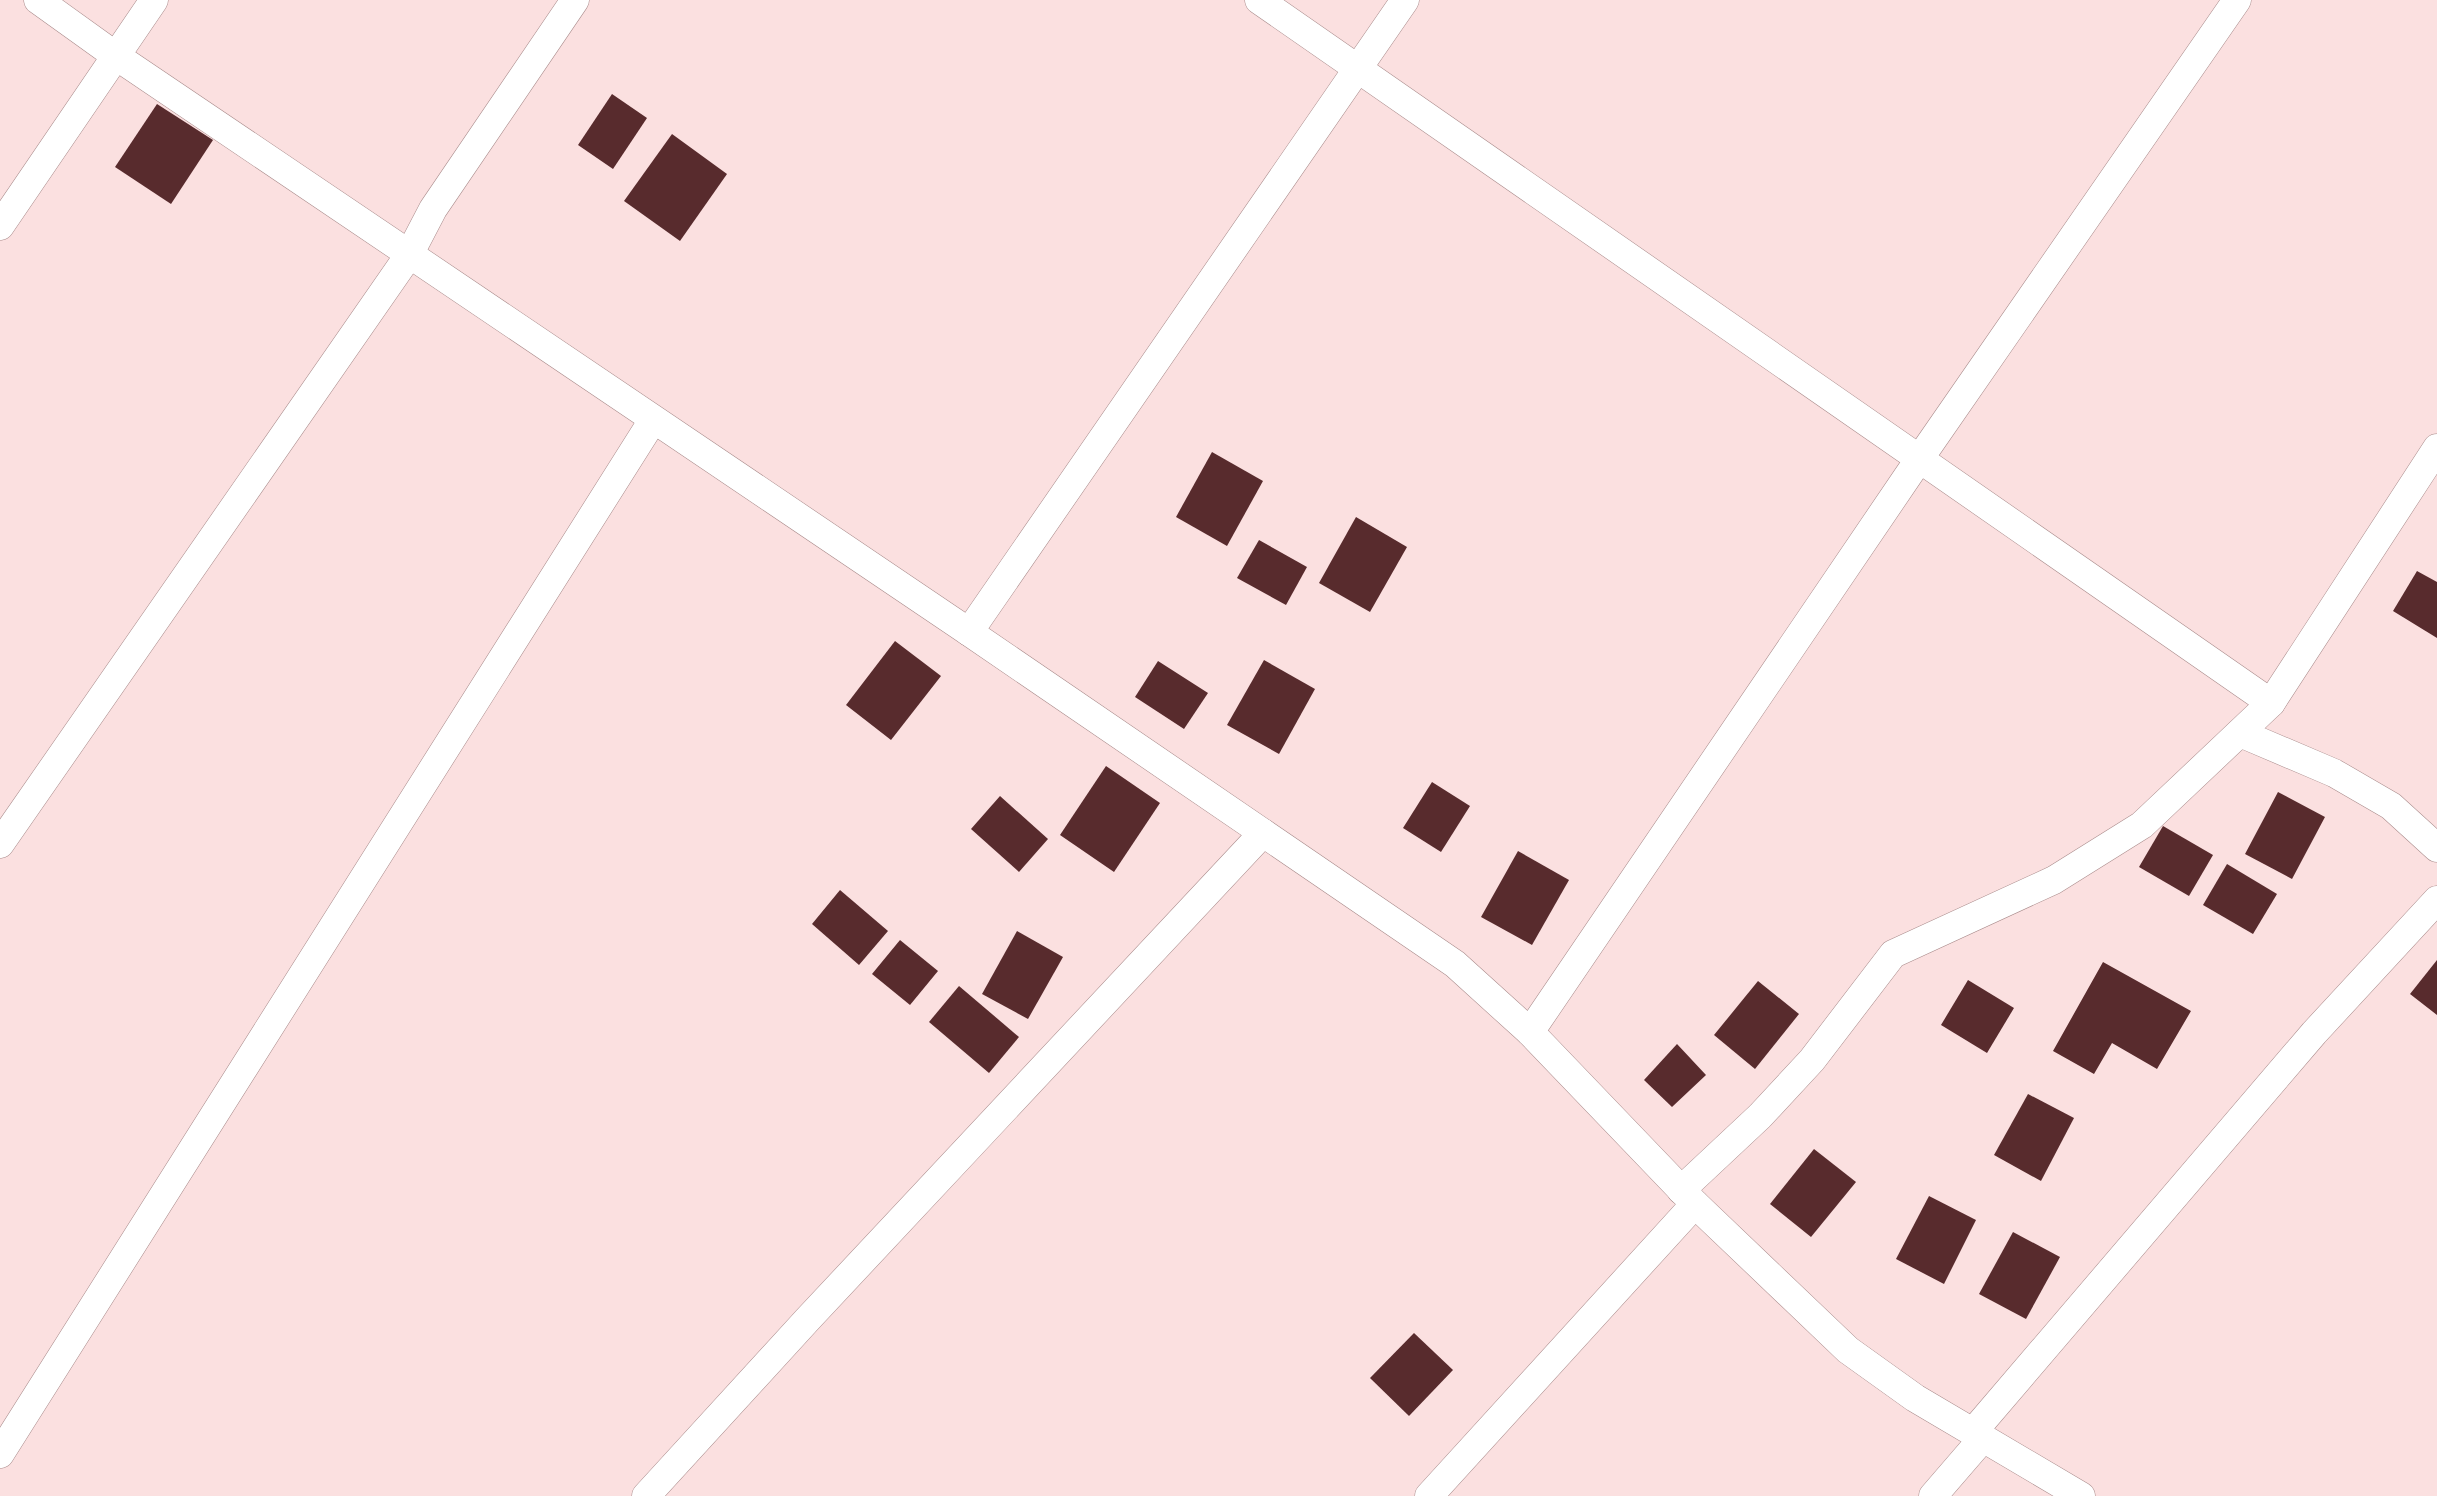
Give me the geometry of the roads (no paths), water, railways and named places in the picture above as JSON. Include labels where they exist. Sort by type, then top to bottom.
[{"type":"street","points":[[38,0],[116,56],[969,632],[1455,964],[1530,1032],[1688,1197],[1848,1350],[1915,1398],[2082,1496]]},
{"type":"street","points":[[0,226],[154,0]]},
{"type":"street","points":[[0,844],[409,255],[433,209],[575,0]]},
{"type":"street","points":[[1259,0],[1359,67],[2271,703]]},
{"type":"street","points":[[969,632],[1405,0]]},
{"type":"street","points":[[1530,1032],[1920,458],[2236,0]]},
{"type":"street","points":[[0,1454],[653,420]]},
{"type":"street","points":[[1429,1496],[1688,1197],[1812,1060],[1894,954],[2054,880],[2142,825],[2271,703],[2437,448]]},
{"type":"street","points":[[2240,733],[2334,773],[2391,806],[2437,848]]},
{"type":"street","points":[[646,1496],[807,1320],[1263,833]]},
{"type":"street","points":[[1933,1496],[1978,1435],[2314,1033],[2437,900]]}]
